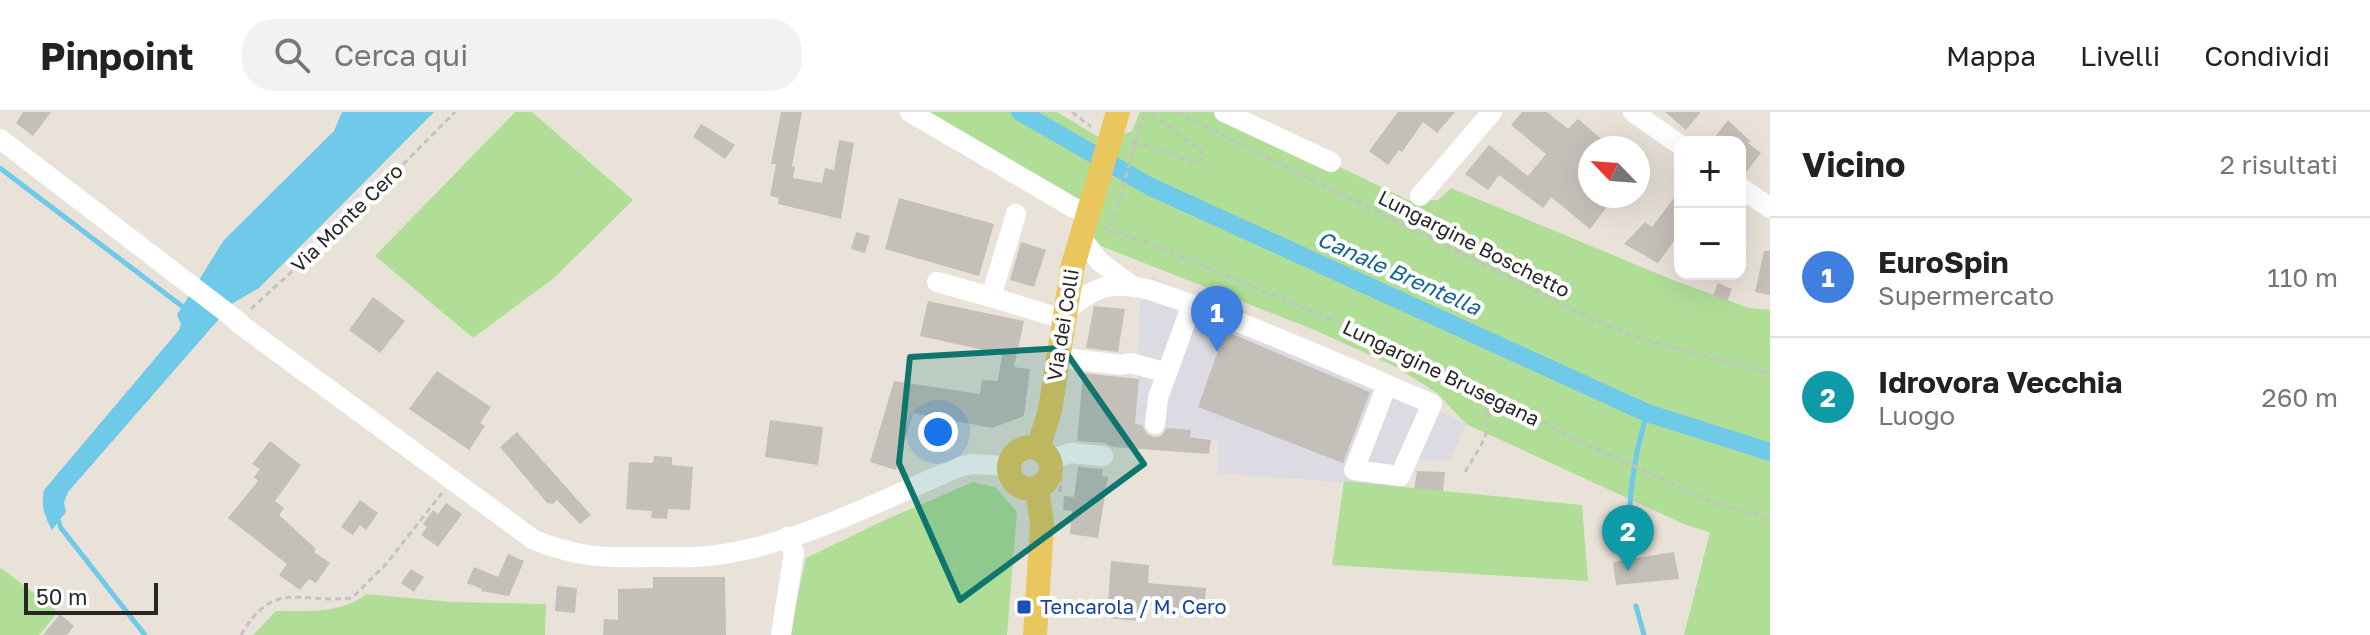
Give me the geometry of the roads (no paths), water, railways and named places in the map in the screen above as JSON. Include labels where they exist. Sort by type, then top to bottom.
[{"type":"main road","name":"Via dei Colli","points":[[1037,487],[1049,476],[1044,454],[1063,315],[1080,237],[1112,126]]},
{"type":"main road","points":[[1035,635],[1042,525],[1037,487],[1026,488],[1017,484],[1009,466],[1019,450],[1032,447],[1044,454]]},
{"type":"street","points":[[910,112],[1074,208],[1088,207]]},
{"type":"street","points":[[1224,112],[1331,162]]},
{"type":"street","points":[[1420,196],[1492,112]]},
{"type":"street","points":[[1633,112],[1674,141]]},
{"type":"street","points":[[0,139],[451,481],[534,540],[562,551],[598,558],[708,556],[787,537],[878,504],[959,467],[972,464],[1009,466]]},
{"type":"street","points":[[1746,191],[1770,208]]},
{"type":"street","points":[[991,297],[1016,214]]},
{"type":"street","points":[[1080,237],[1100,262],[1131,285],[1192,304],[1387,385],[1432,404],[1400,476],[1354,470],[1387,385]]},
{"type":"street","points":[[937,282],[1063,315],[1090,291],[1107,286],[1131,285]]},
{"type":"street","points":[[1155,424],[1158,398],[1192,304]]},
{"type":"street","points":[[1057,357],[1121,365],[1131,363],[1167,373]]},
{"type":"street","points":[[1044,454],[1103,456]]},
{"type":"street","points":[[781,635],[794,552],[787,537]]},
{"type":"water","points":[[342,112],[434,112],[259,288],[233,303],[68,492],[64,502],[66,512],[52,530],[44,510],[44,490],[179,330],[181,324],[177,315],[224,240],[334,131]]},
{"type":"waterway","name":"Canale Brentella","points":[[1020,112],[1151,187],[1647,413],[1770,452]]},
{"type":"waterway","points":[[0,168],[187,310]]},
{"type":"waterway","points":[[1628,551],[1632,481],[1647,413]]},
{"type":"waterway","points":[[57,517],[61,528],[145,635]]},
{"type":"waterway","points":[[1636,606],[1644,635]]},
{"type":"place","name":"EuroSpin","points":[[1217,352]]},
{"type":"place","name":"Idrovora Vecchia","points":[[1628,571]]},
{"type":"place","name":"Tencarola / M. Cero","points":[[1024,607]]}]
